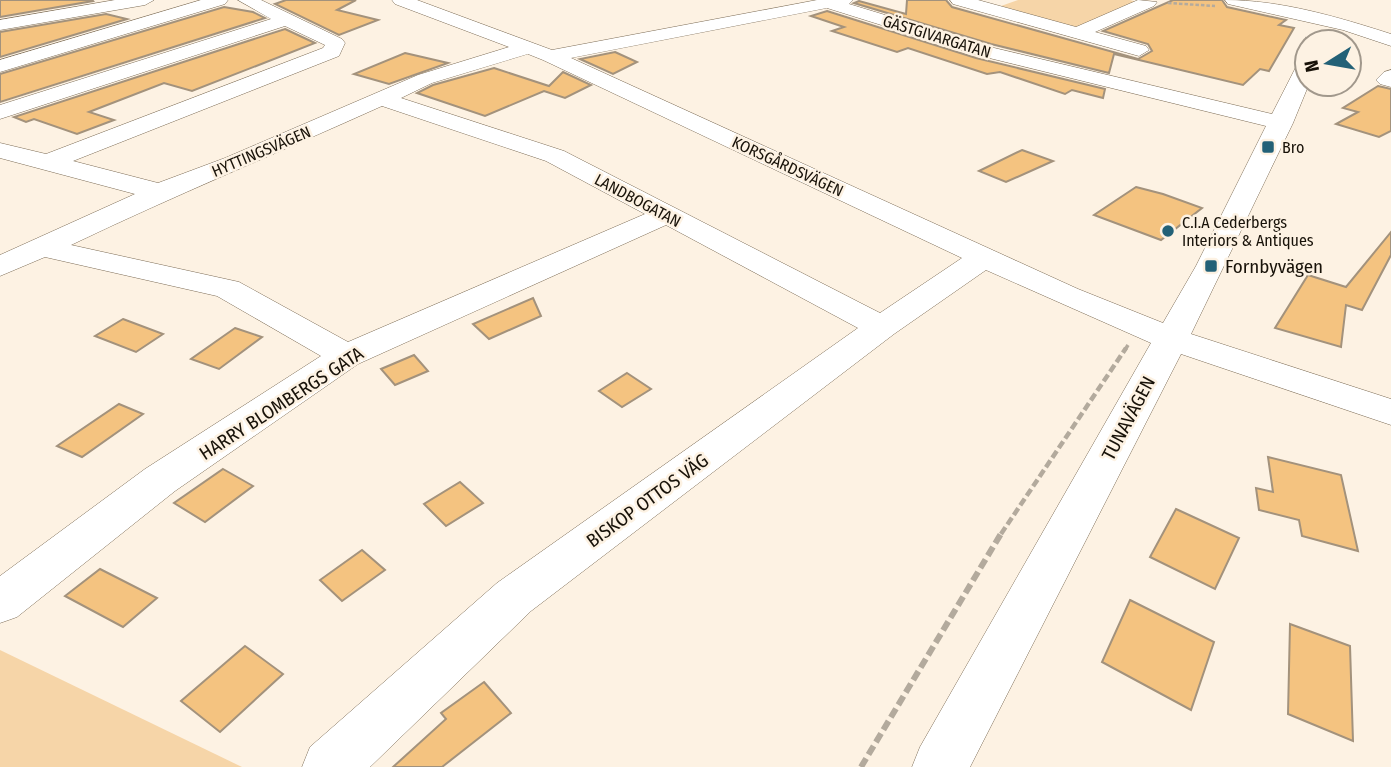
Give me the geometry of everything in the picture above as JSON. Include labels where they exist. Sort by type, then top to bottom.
[{"type":"street","points":[[0,25],[145,0]]},
{"type":"street","points":[[0,66],[219,0]]},
{"type":"street","points":[[49,162],[332,52],[335,43],[247,0]]},
{"type":"street","points":[[960,0],[1139,50]]},
{"type":"street","points":[[983,7],[1006,0]]},
{"type":"street","points":[[1077,33],[1143,1]]},
{"type":"street","name":"KORSGÅRDSVÄGEN","points":[[419,2],[539,52],[984,257],[1156,333]]},
{"type":"street","name":"GÄSTGIVARGATAN","points":[[539,52],[836,2],[984,51],[1281,122]]},
{"type":"street","points":[[1237,3],[1368,31],[1391,40]]},
{"type":"street","points":[[1329,28],[1331,23],[1351,8]]},
{"type":"street","points":[[0,112],[288,19]]},
{"type":"street","name":"HYTTINGSVÄGEN","points":[[0,267],[160,192],[425,79],[539,52]]},
{"type":"street","name":"TUNAVÄGEN","points":[[940,767],[1156,333],[1211,266],[1281,122],[1293,88]]},
{"type":"street","name":"LANDBOGATAN","points":[[383,99],[555,156],[882,327]]},
{"type":"street","points":[[0,150],[160,192]]},
{"type":"street","name":"HARRY BLOMBERGS GATA","points":[[0,603],[160,480],[346,356],[666,215]]},
{"type":"street","points":[[39,247],[228,289],[346,356]]},
{"type":"street","name":"BISKOP OTTOS VÄG","points":[[330,767],[514,597],[882,327],[984,257]]},
{"type":"street","points":[[1156,333],[1391,412]]},
{"type":"path","points":[[1143,1],[1237,3]]},
{"type":"path","points":[[861,767],[1015,511],[1156,333]]},
{"type":"shaded area","points":[[1018,0],[1130,0],[1141,3],[1079,28],[1001,6]]},
{"type":"shaded area","points":[[0,650],[242,767],[0,767]]},
{"type":"building","points":[[0,0],[92,0],[93,1],[0,17]]},
{"type":"building","points":[[286,0],[356,0],[337,10],[378,20],[339,35],[275,4]]},
{"type":"building","points":[[907,0],[946,0],[952,7],[1138,59],[1152,51],[1148,44],[1103,31],[1173,0],[1222,0],[1227,7],[1286,20],[1279,25],[1294,28],[1269,71],[1260,69],[1243,85],[1114,54],[1109,73],[991,44],[854,3],[859,1],[906,14]]},
{"type":"building","points":[[224,7],[253,12],[265,18],[0,102],[0,74]]},
{"type":"building","points":[[827,11],[976,58],[1105,89],[1103,98],[1072,90],[1065,94],[1000,72],[987,74],[908,48],[897,52],[832,31],[844,27],[811,16]]},
{"type":"building","points":[[106,14],[127,19],[0,57],[0,32]]},
{"type":"building","points":[[285,29],[315,43],[192,91],[164,83],[89,112],[114,120],[77,134],[34,119],[26,122],[14,117]]},
{"type":"building","points":[[615,52],[637,62],[613,74],[580,59]]},
{"type":"building","points":[[405,53],[448,63],[389,84],[354,74]]},
{"type":"building","points":[[494,68],[549,86],[563,72],[591,85],[565,98],[544,91],[485,116],[417,93],[433,85]]},
{"type":"building","points":[[1378,86],[1391,89],[1391,131],[1379,137],[1336,124],[1358,112],[1343,108],[1363,98]]},
{"type":"building","points":[[1022,150],[1053,161],[1006,182],[979,171]]},
{"type":"building","points":[[1136,187],[1202,208],[1161,240],[1094,215]]},
{"type":"building","points":[[1391,232],[1391,255],[1362,310],[1346,305],[1341,347],[1275,328],[1308,275],[1346,287]]},
{"type":"building","points":[[533,298],[541,316],[489,339],[473,324]]},
{"type":"building","points":[[123,319],[163,334],[136,352],[95,336]]},
{"type":"building","points":[[235,328],[262,337],[219,369],[191,359]]},
{"type":"building","points":[[414,355],[428,371],[395,385],[381,369]]},
{"type":"building","points":[[627,373],[651,389],[622,407],[599,391]]},
{"type":"building","points":[[119,404],[143,414],[82,457],[57,446]]},
{"type":"building","points":[[1268,457],[1341,475],[1358,551],[1302,536],[1299,520],[1259,510],[1256,488],[1273,492]]},
{"type":"building","points":[[223,469],[253,486],[205,522],[174,503]]},
{"type":"building","points":[[460,482],[483,503],[446,526],[424,504]]},
{"type":"building","points":[[1176,509],[1239,538],[1215,589],[1150,557]]},
{"type":"building","points":[[362,550],[385,570],[342,601],[320,580]]},
{"type":"building","points":[[100,569],[157,598],[123,627],[65,596]]},
{"type":"building","points":[[1130,600],[1214,642],[1191,710],[1102,662]]},
{"type":"building","points":[[1290,624],[1350,646],[1353,741],[1288,714]]},
{"type":"building","points":[[245,646],[283,674],[220,732],[181,701]]},
{"type":"building","points":[[484,682],[511,713],[442,767],[393,767],[446,719],[441,713]]},
{"type":"place","name":"Bro","points":[[1268,147]]},
{"type":"place","name":"C.I.A Cederbergs Interiors & Antiques","points":[[1168,231]]},
{"type":"place","name":"Fornbyvägen","points":[[1211,266]]}]
